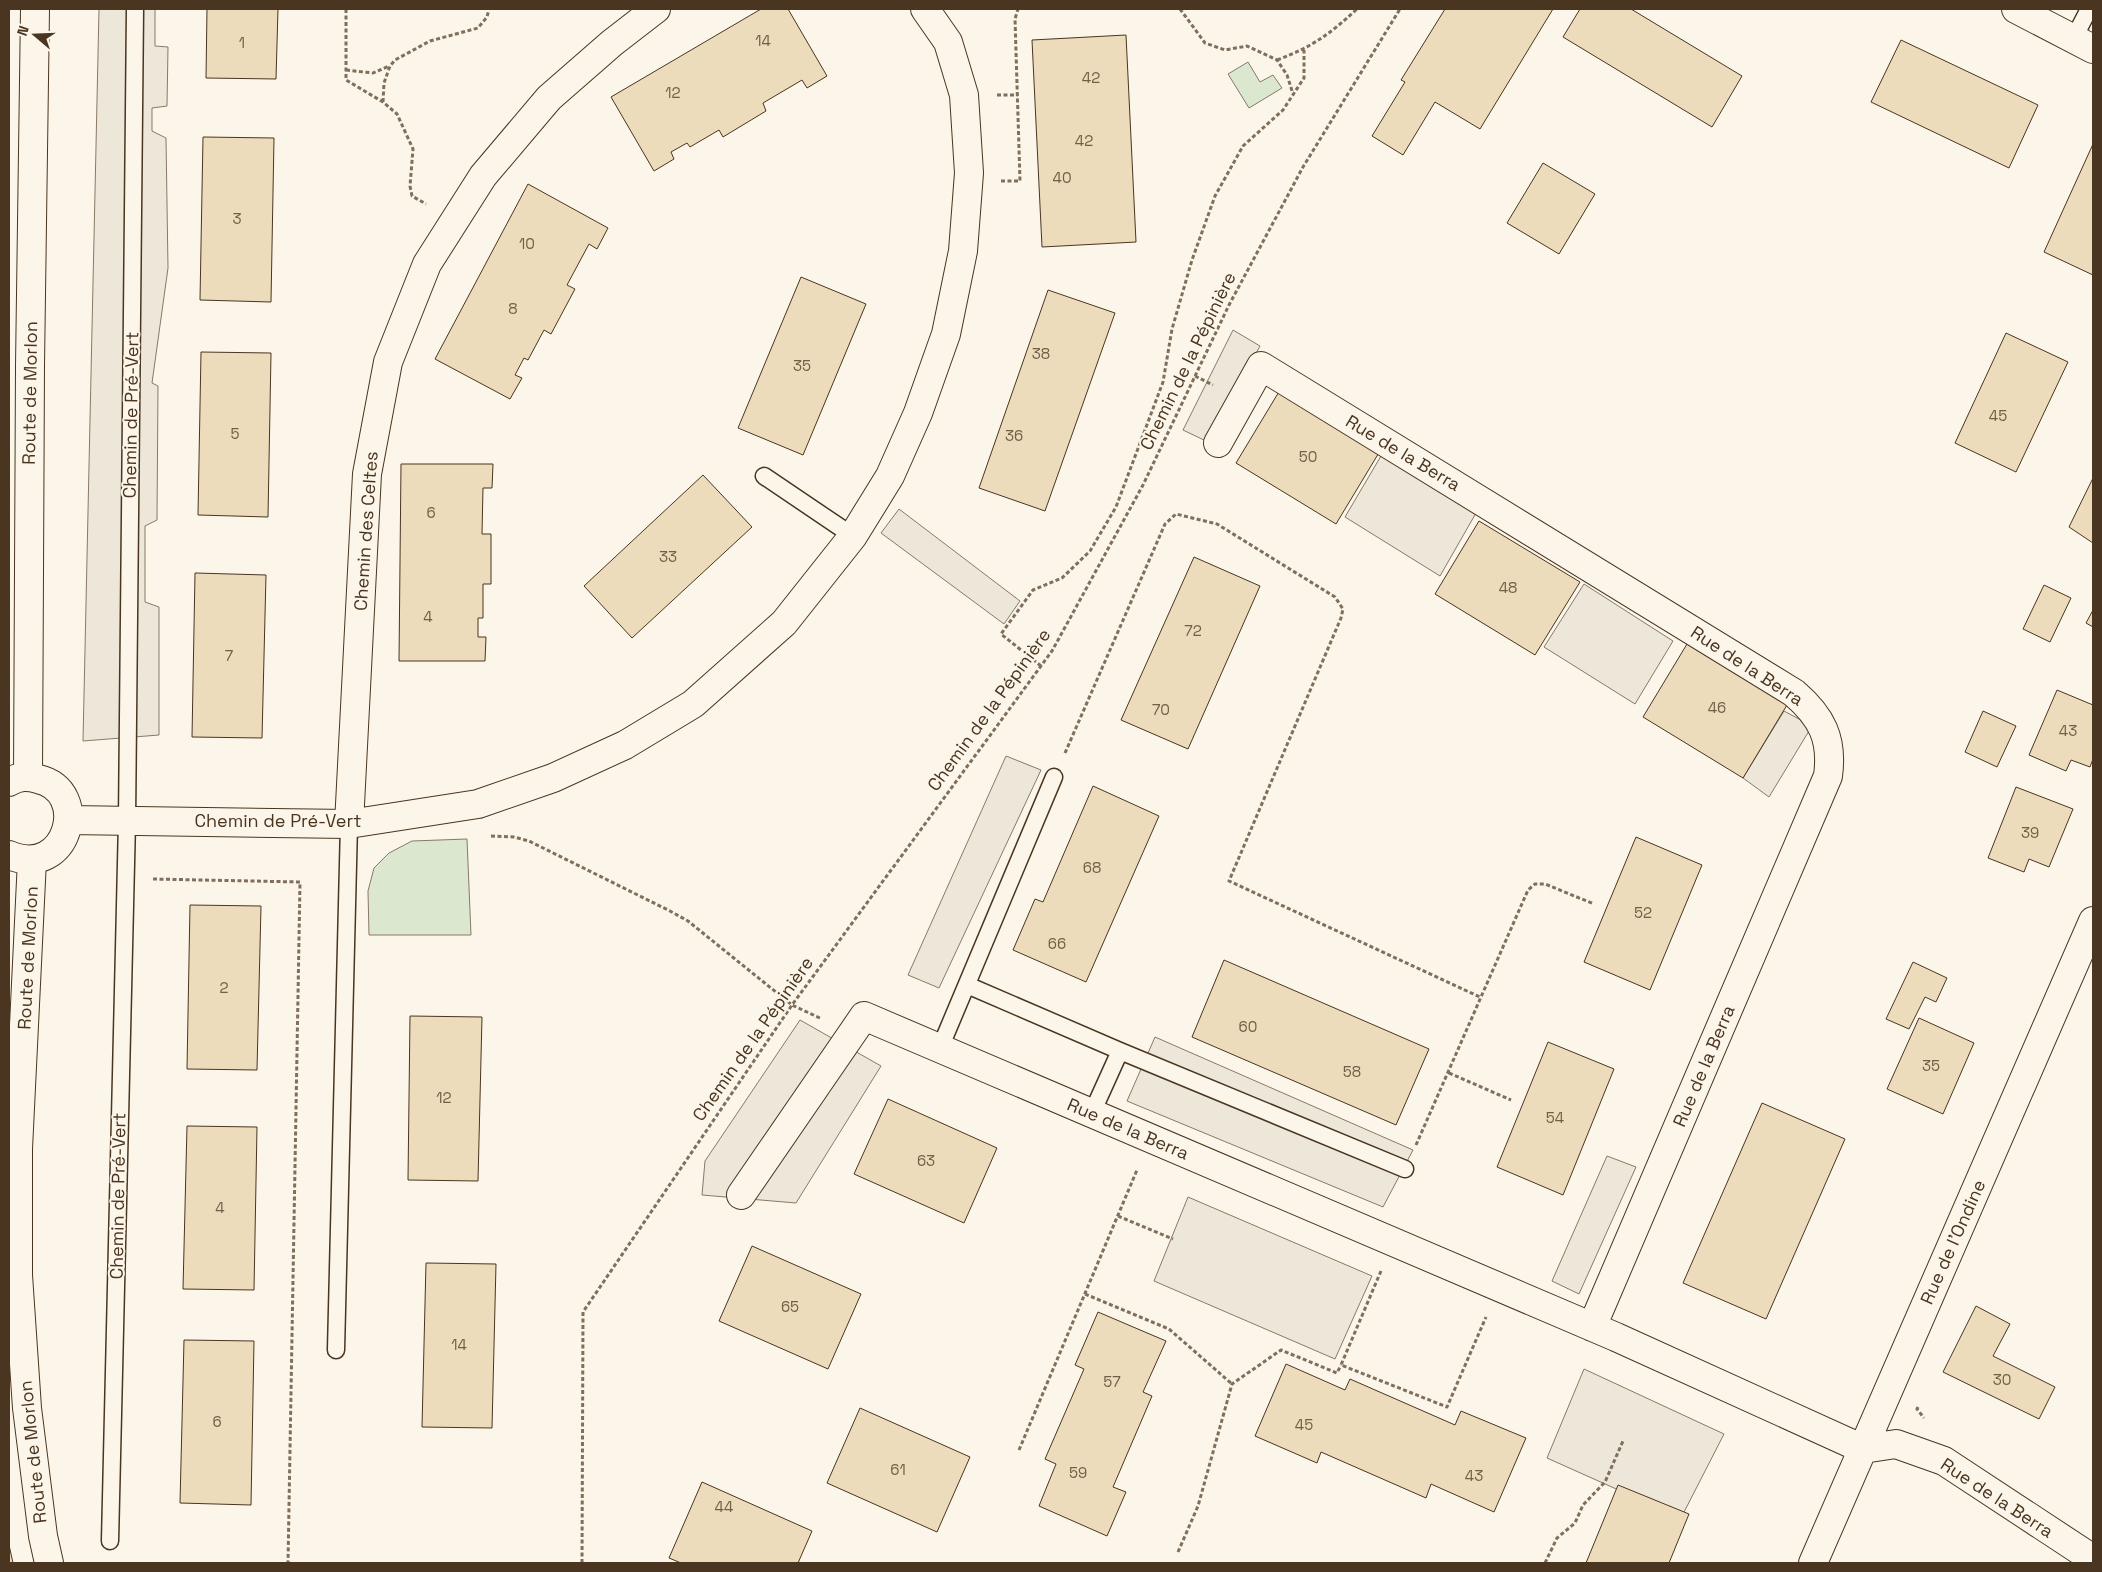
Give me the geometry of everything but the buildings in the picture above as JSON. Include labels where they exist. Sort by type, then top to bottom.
[{"type":"street","name":"Route de Morlon","points":[[18,779],[30,386],[35,9]]},
{"type":"street","name":"Chemin des Celtes","points":[[349,824],[369,465],[388,362],[427,264],[482,176],[549,98],[612,43],[656,9]]},
{"type":"street","name":"Chemin de Pré-Vert","points":[[69,820],[349,824],[478,804],[553,778],[625,745],[693,704],[784,623],[853,536],[890,476],[918,413],[946,334],[963,251],[969,173],[964,95],[948,42],[925,9]]},
{"type":"street","points":[[2016,9],[2084,44]]},
{"type":"street","name":"Rue de la Berra","points":[[1218,443],[1261,366],[1794,693],[1808,705],[1824,729],[1831,756],[1828,776],[1592,1327]]},
{"type":"street","points":[[18,779],[42,780],[53,786],[62,795],[67,806],[69,820],[62,842],[44,857],[21,858]]},
{"type":"street","name":"Route de Morlon","points":[[21,858],[18,1275],[27,1408],[43,1536],[49,1563]]},
{"type":"street","name":"Rue de l'Ondine","points":[[1813,1563],[2093,921]]},
{"type":"street","name":"Rue de la Berra","points":[[741,1195],[864,1016],[1592,1327],[1863,1449],[1896,1444],[1944,1461],[2093,1559]]},
{"type":"lane","name":"Chemin de Pré-Vert","points":[[110,1541],[127,821],[135,9]]},
{"type":"lane","points":[[2084,44],[2089,9]]},
{"type":"lane","points":[[764,476],[853,536]]},
{"type":"lane","points":[[940,1048],[1054,777]]},
{"type":"lane","points":[[336,1350],[349,824]]},
{"type":"lane","points":[[967,985],[1120,1051],[1405,1169]]},
{"type":"lane","points":[[1092,1113],[1120,1051]]},
{"type":"path","points":[[346,9],[346,80],[383,102],[396,114],[413,149],[410,186],[412,196],[455,220]]},
{"type":"path","points":[[346,70],[373,73],[390,66],[402,56],[430,41],[478,28],[487,17],[489,9]]},
{"type":"path","points":[[1018,9],[1015,19],[1020,181]]},
{"type":"path","points":[[1180,9],[1205,42],[1225,50],[1247,46],[1277,60],[1287,75],[1293,94]]},
{"type":"path","points":[[1277,60],[1304,50],[1337,28],[1357,9]]},
{"type":"path","name":"Chemin de la Pépinière","points":[[582,1563],[583,1312],[792,1005],[1052,651],[1143,485],[1229,305],[1303,167],[1400,9]]},
{"type":"path","points":[[1041,666],[1001,634],[1033,590],[1062,578],[1090,551],[1116,507],[1163,382],[1172,329],[1192,260],[1215,196],[1243,146],[1283,110],[1304,78],[1304,50]]},
{"type":"path","points":[[383,102],[384,83],[390,66]]},
{"type":"path","points":[[1195,376],[1209,384]]},
{"type":"path","points":[[1054,777],[1165,524],[1176,514],[1217,524],[1335,597],[1343,609],[1341,618],[1229,881],[1480,997]]},
{"type":"path","points":[[490,836],[514,837],[530,841],[670,910],[688,921],[792,1005]]},
{"type":"path","points":[[125,879],[300,882],[288,1563]]},
{"type":"path","points":[[1405,1169],[1449,1074],[1480,997],[1528,890],[1535,884],[1545,884],[1594,904]]},
{"type":"path","points":[[1449,1074],[1511,1100]]},
{"type":"path","points":[[1019,1450],[1139,1166]]},
{"type":"path","points":[[1118,1216],[1173,1239]]},
{"type":"path","points":[[1178,1552],[1198,1506],[1232,1384],[1281,1350],[1337,1373],[1381,1270]]},
{"type":"path","points":[[1085,1294],[1169,1329],[1232,1384]]},
{"type":"path","points":[[1341,1365],[1447,1407],[1486,1317]]},
{"type":"path","points":[[1919,1400],[1917,1410],[1929,1424]]},
{"type":"path","points":[[1545,1563],[1557,1538],[1575,1523],[1583,1505],[1605,1482],[1623,1441]]},
{"type":"green space","points":[[1248,62],[1260,82],[1273,75],[1282,88],[1249,108],[1228,74]]},
{"type":"green space","points":[[467,839],[471,935],[369,935],[368,891],[374,868],[389,853],[412,841]]},
{"type":"shaded area","points":[[99,9],[155,9],[155,46],[168,47],[167,106],[152,108],[152,131],[166,138],[168,268],[152,383],[158,386],[157,520],[145,526],[145,602],[159,607],[159,735],[83,741]]},
{"type":"shaded area","points":[[1233,330],[1260,346],[1208,442],[1183,430]]},
{"type":"shaded area","points":[[1381,456],[1476,513],[1440,576],[1345,517]]},
{"type":"shaded area","points":[[899,509],[1020,601],[1004,624],[881,533]]},
{"type":"shaded area","points":[[1584,584],[1673,641],[1635,704],[1544,647]]},
{"type":"shaded area","points":[[1784,711],[1812,726],[1769,797],[1743,778]]},
{"type":"shaded area","points":[[1006,756],[1041,770],[939,988],[908,975]]},
{"type":"shaded area","points":[[800,1020],[881,1066],[796,1203],[702,1195],[705,1161]]},
{"type":"shaded area","points":[[1155,1037],[1413,1150],[1383,1207],[1127,1101]]},
{"type":"shaded area","points":[[1607,1156],[1636,1167],[1579,1294],[1552,1281]]},
{"type":"shaded area","points":[[1188,1197],[1372,1276],[1335,1359],[1154,1281]]},
{"type":"shaded area","points":[[1584,1369],[1724,1434],[1681,1518],[1547,1458]]}]
